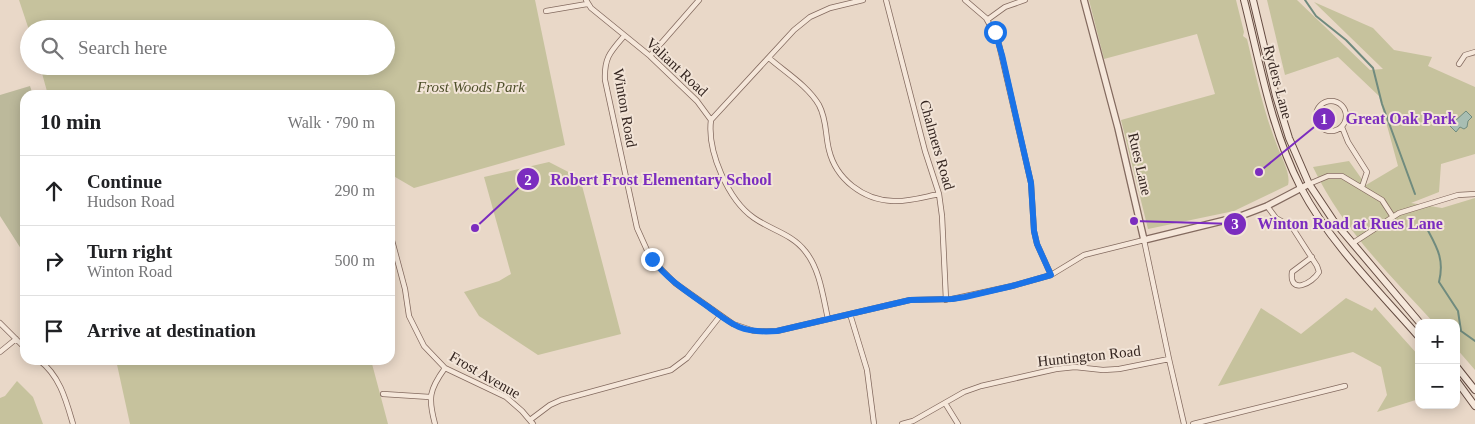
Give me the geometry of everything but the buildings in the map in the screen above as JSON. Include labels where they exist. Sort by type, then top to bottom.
[{"type":"main road","name":"Ryders Lane","points":[[1244,0],[1272,113],[1301,188],[1347,254],[1415,331]]},
{"type":"main road","name":"Ryders Lane","points":[[1253,0],[1276,96],[1289,138],[1310,184],[1332,220],[1417,319]]},
{"type":"main road","points":[[1460,371],[1475,390]]},
{"type":"main road","points":[[1460,385],[1475,406]]},
{"type":"street","points":[[650,56],[699,0]]},
{"type":"street","points":[[828,319],[816,268],[806,252],[793,239],[752,218],[738,204],[723,182],[717,164],[710,129],[711,120],[794,30],[810,17],[830,8],[863,0]]},
{"type":"street","name":"Chalmers Road","points":[[886,0],[925,151],[939,194],[942,216],[946,300]]},
{"type":"street","points":[[965,0],[987,20],[995,32],[1001,48],[1032,192],[1034,231],[1037,244],[1051,275]]},
{"type":"street","points":[[987,20],[1006,7],[1024,0]]},
{"type":"street","name":"Rues Lane","points":[[1084,0],[1118,128],[1184,424]]},
{"type":"street","points":[[546,12],[586,2]]},
{"type":"street","name":"Valiant Road","points":[[586,2],[650,56],[697,101],[711,120]]},
{"type":"street","name":"Winton Road","points":[[624,36],[608,56],[604,66],[605,80],[637,228],[646,249],[662,272],[720,316],[740,327],[762,332],[777,331],[910,300],[946,300],[1012,286],[1051,275],[1084,255],[1238,217],[1267,206],[1310,184]]},
{"type":"street","points":[[1459,64],[1465,55],[1475,52]]},
{"type":"street","points":[[769,58],[817,102],[825,119],[832,158],[838,171],[852,186],[871,197],[892,201],[939,194]]},
{"type":"street","points":[[1342,127],[1331,131],[1322,128],[1318,124],[1316,115],[1319,106],[1328,100],[1333,100],[1342,105],[1346,119],[1342,127],[1348,142],[1367,172],[1362,186]]},
{"type":"street","points":[[1310,184],[1328,176],[1342,176],[1362,186],[1382,200],[1393,217]]},
{"type":"street","points":[[1353,243],[1393,217],[1406,211],[1458,195],[1475,194]]},
{"type":"street","points":[[1267,206],[1276,218],[1292,227],[1312,257],[1317,266],[1319,272],[1317,275],[1304,285],[1299,286],[1291,278],[1292,272],[1312,257]]},
{"type":"street","name":"Frost Avenue","points":[[395,252],[405,289],[409,316],[413,328],[424,346],[445,368],[506,397],[531,422]]},
{"type":"street","points":[[850,314],[867,370],[874,424]]},
{"type":"street","points":[[531,422],[550,405],[561,400],[672,370],[687,358],[720,316]]},
{"type":"street","points":[[0,323],[20,344]]},
{"type":"street","points":[[0,352],[16,340]]},
{"type":"street","name":"Huntington Road","points":[[902,424],[913,421],[964,392],[981,386],[1056,369],[1075,367],[1103,370],[1119,369],[1169,359]]},
{"type":"street","points":[[45,365],[59,383],[73,424]]},
{"type":"street","points":[[435,424],[430,397],[432,388],[445,368]]},
{"type":"street","points":[[1193,424],[1345,386]]},
{"type":"street","points":[[383,394],[430,397]]},
{"type":"street","points":[[945,403],[958,424]]},
{"type":"green space","name":"Frost Woods Park","points":[[19,0],[535,0],[565,145],[414,188],[395,177],[395,90],[47,90],[42,75],[395,75],[395,20],[26,20]]},
{"type":"green space","points":[[1089,0],[1236,0],[1244,32],[1243,36],[1247,39],[1264,108],[1287,172],[1288,185],[1234,211],[1148,229],[1121,120],[1215,94],[1197,34],[1104,59]]},
{"type":"green space","points":[[1267,0],[1297,0],[1370,70],[1383,69],[1314,2],[1373,28],[1394,50],[1432,57],[1428,66],[1475,87],[1475,154],[1441,164],[1439,192],[1411,203],[1442,208],[1475,198],[1475,370],[1460,353],[1460,319],[1430,319],[1352,230],[1324,189],[1313,167],[1349,161],[1366,185],[1398,166],[1379,96],[1338,57],[1285,75]]},
{"type":"green space","points":[[549,162],[580,178],[621,334],[538,355],[479,316],[464,292],[499,281],[511,274],[484,177]]},
{"type":"green space","points":[[1346,298],[1372,311],[1375,307],[1415,352],[1415,400],[1377,412],[1387,395],[1381,367],[1353,352],[1218,386],[1261,308],[1301,334]]},
{"type":"green space","points":[[117,365],[372,365],[388,424],[130,424]]},
{"type":"green space","points":[[17,381],[33,397],[43,424],[0,424],[0,398],[5,396]]},
{"type":"shaded area","points":[[30,86],[31,90],[20,90],[20,247],[0,216],[0,95]]},
{"type":"shaded area","points":[[1466,111],[1472,117],[1468,121],[1467,127],[1464,129],[1460,127],[1456,132],[1450,126],[1450,122],[1452,120],[1455,121]]},
{"type":"waterway","points":[[1305,0],[1316,16],[1346,40],[1373,68],[1382,104],[1415,194]]},
{"type":"waterway","points":[[1425,225],[1436,246],[1440,259],[1441,274],[1439,282],[1458,311],[1461,331],[1475,341]]},
{"type":"place","name":"Great Oak Park","points":[[1259,172]]},
{"type":"place","name":"Winton Road at Rues Lane","points":[[1134,221]]},
{"type":"place","name":"Robert Frost Elementary School","points":[[475,228]]},
{"type":"route","points":[[652,259],[666,276],[727,320],[740,327],[762,332],[777,331],[910,300],[965,297],[1051,275],[1037,244],[1034,231],[1031,183],[995,32]]}]
